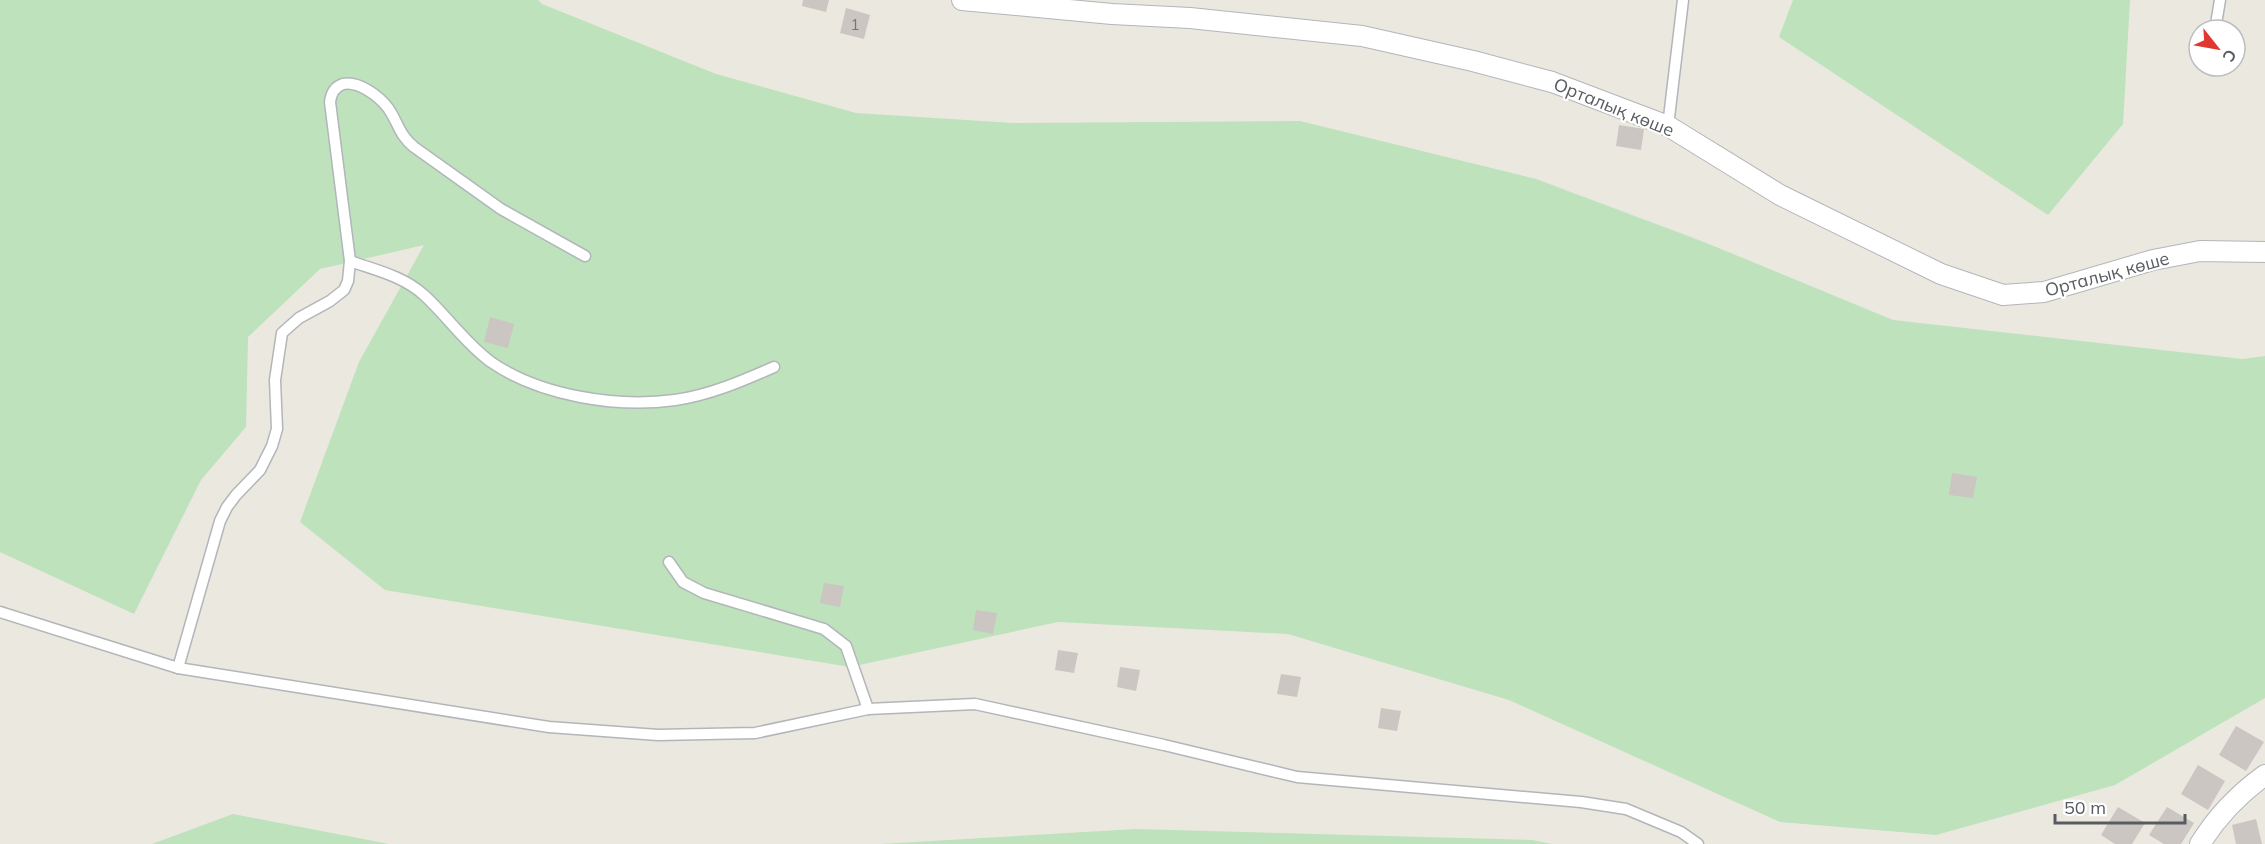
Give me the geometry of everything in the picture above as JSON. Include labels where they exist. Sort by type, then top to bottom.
[{"type":"street","name":"Орталық көше","points":[[962,0],[1112,14],[1190,18],[1362,36],[1473,61],[1552,82],[1668,126],[1780,195],[1941,274],[2003,294],[2044,292],[2152,260],[2200,251],[2265,252]]},
{"type":"street","points":[[2200,844],[2207,832],[2247,788],[2265,775]]},
{"type":"lane","points":[[1668,126],[1683,0]]},
{"type":"lane","points":[[2217,18],[2220,0]]},
{"type":"lane","points":[[178,668],[220,521],[236,495],[260,470],[274,437],[278,417],[275,380],[282,333],[298,318],[330,301],[344,290],[348,281],[350,261],[330,102],[331,93],[345,84],[359,85],[379,99],[393,116],[402,136],[414,147],[501,209],[585,256]]},
{"type":"lane","points":[[350,261],[403,280],[424,295],[457,331],[492,362],[522,379],[553,391],[623,402],[675,400],[737,383],[774,367]]},
{"type":"lane","points":[[669,562],[683,582],[704,593],[824,629],[846,646],[868,709]]},
{"type":"lane","points":[[0,612],[178,668],[549,727],[658,735],[754,733],[868,709],[975,704],[1164,745],[1297,777],[1581,802],[1626,809],[1681,832],[1698,844]]},
{"type":"green space","points":[[0,0],[538,0],[542,4],[716,74],[856,113],[1013,123],[1300,121],[1536,179],[1704,242],[1893,320],[2242,359],[2265,356],[2265,698],[2115,785],[1936,835],[1780,822],[1509,700],[1288,634],[1058,622],[850,667],[385,590],[300,522],[359,362],[424,245],[320,269],[248,337],[246,427],[201,480],[134,614],[0,552]]},
{"type":"green space","points":[[1793,0],[2130,0],[2123,124],[2048,215],[1779,37]]},
{"type":"green space","points":[[233,814],[389,844],[152,844]]},
{"type":"green space","points":[[1136,829],[1532,840],[1552,844],[880,844]]},
{"type":"building","points":[[803,0],[829,0],[826,12],[802,6]]},
{"type":"building","points":[[846,8],[870,15],[864,39],[840,33]]},
{"type":"building","points":[[1619,125],[1644,129],[1641,150],[1616,146]]},
{"type":"building","points":[[490,317],[514,324],[508,348],[484,342]]},
{"type":"building","points":[[1952,473],[1977,477],[1973,498],[1949,495]]},
{"type":"building","points":[[824,583],[844,586],[840,607],[820,603]]},
{"type":"building","points":[[976,610],[997,613],[993,634],[973,630]]},
{"type":"building","points":[[1058,650],[1078,653],[1074,673],[1055,670]]},
{"type":"building","points":[[1120,667],[1140,670],[1136,691],[1117,687]]},
{"type":"building","points":[[1281,674],[1301,677],[1297,697],[1277,694]]},
{"type":"building","points":[[1381,708],[1401,711],[1397,731],[1378,728]]},
{"type":"building","points":[[2236,726],[2264,742],[2246,771],[2219,755]]},
{"type":"building","points":[[2198,765],[2225,781],[2208,810],[2181,794]]},
{"type":"building","points":[[2118,807],[2145,823],[2132,844],[2115,844],[2101,835]]},
{"type":"building","points":[[2167,807],[2194,823],[2181,844],[2164,844],[2149,835]]},
{"type":"building","points":[[2256,819],[2262,844],[2236,844],[2232,825]]}]
